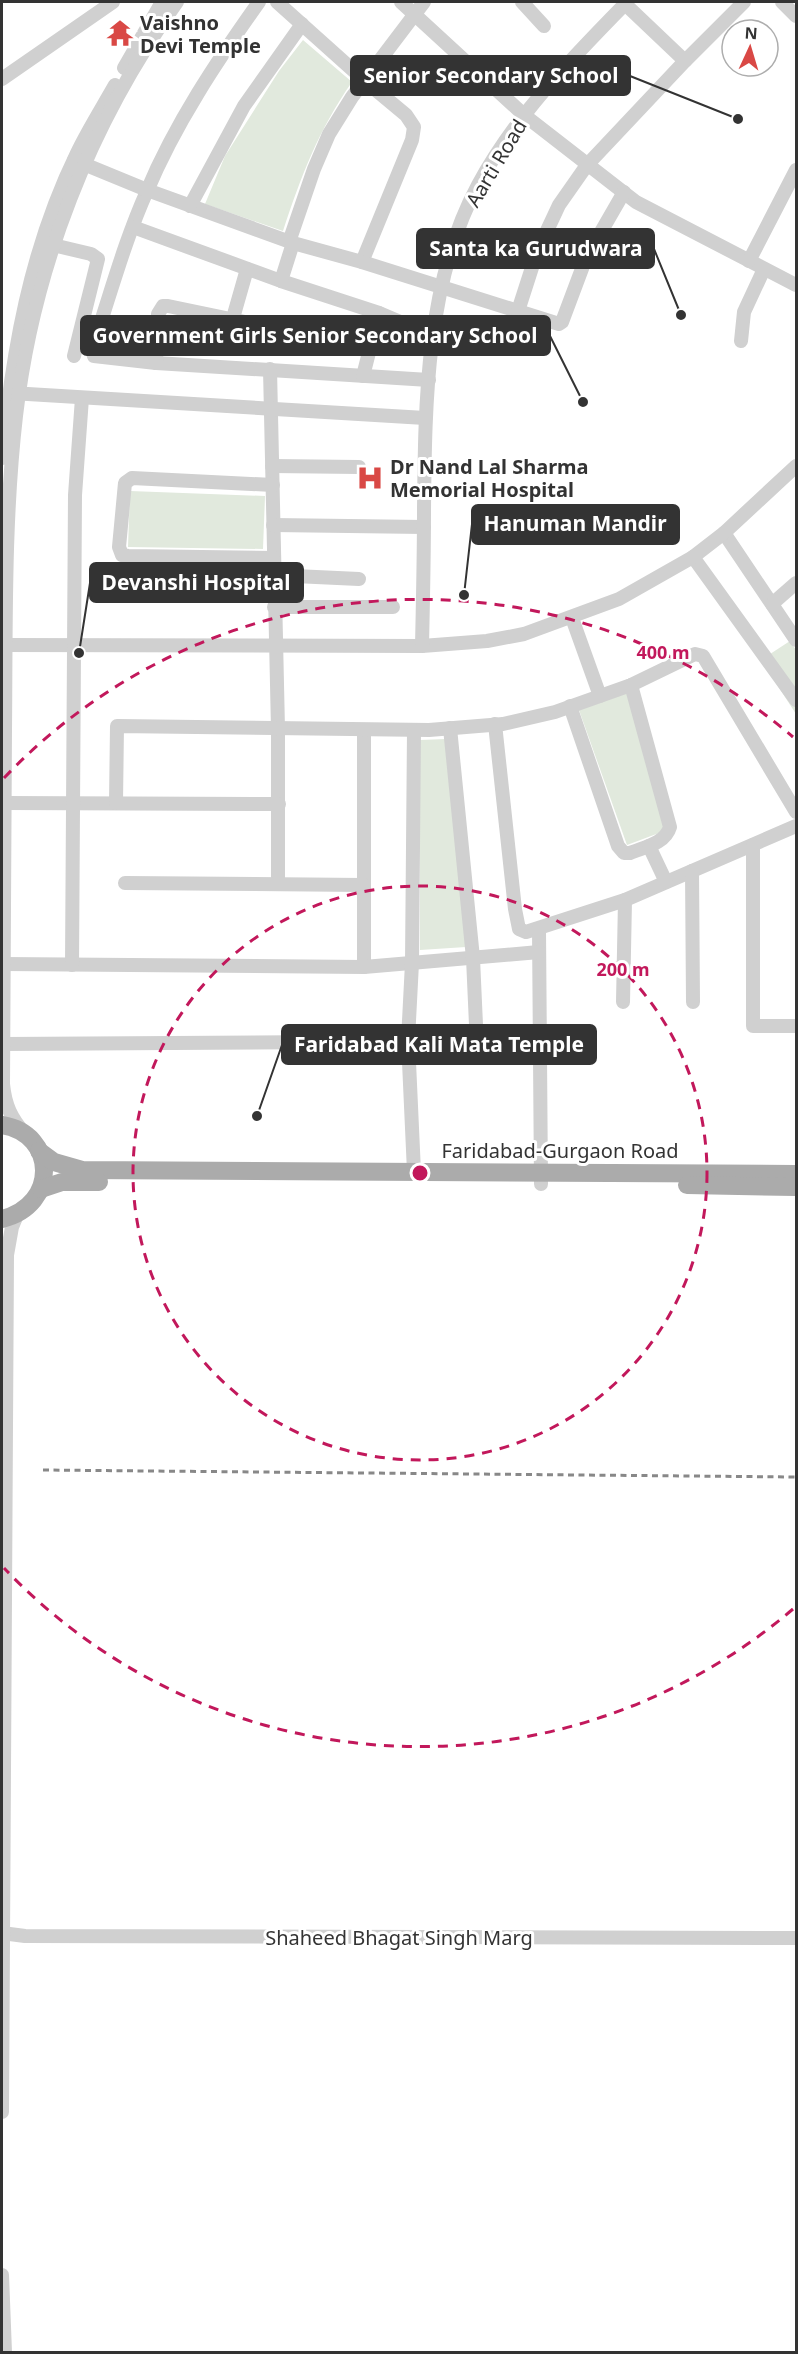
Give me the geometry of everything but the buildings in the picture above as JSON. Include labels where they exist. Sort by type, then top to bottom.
[{"type":"main road","points":[[2,1125],[13,1127],[26,1135],[39,1151],[44,1170],[41,1189],[32,1204],[9,1217]]},
{"type":"main road","name":"Faridabad-Gurgaon Road","points":[[39,1151],[54,1162],[82,1170],[414,1172],[796,1188]]},
{"type":"main road","name":"Faridabad-Gurgaon Road","points":[[41,1189],[62,1182],[82,1181],[796,1174]]},
{"type":"street","points":[[2,79],[112,2]]},
{"type":"street","points":[[2,458],[14,393],[28,288],[43,237],[162,2]]},
{"type":"street","points":[[26,1135],[9,1113],[5,1102],[3,1044],[4,645],[14,393],[53,245],[79,164],[126,82],[177,2]]},
{"type":"street","points":[[259,2],[215,65],[172,140],[147,190],[92,353],[99,358],[156,363],[429,380]]},
{"type":"street","points":[[277,2],[412,121],[415,133],[362,261]]},
{"type":"street","points":[[401,2],[524,115],[624,192],[655,213],[796,285]]},
{"type":"street","points":[[281,281],[291,242],[322,149],[347,104],[413,12],[424,2]]},
{"type":"street","points":[[522,2],[544,26]]},
{"type":"street","points":[[518,311],[541,242],[560,205],[587,165],[744,2]]},
{"type":"street","points":[[782,2],[796,16]]},
{"type":"street","points":[[626,3],[685,61]]},
{"type":"street","name":"Aarti Road","points":[[422,646],[425,418],[433,336],[452,247],[474,192],[524,115],[626,3]]},
{"type":"street","points":[[190,206],[240,114],[302,24]]},
{"type":"street","points":[[79,164],[291,242],[362,261],[442,289],[560,323],[586,258],[624,192]]},
{"type":"street","points":[[749,261],[796,170]]},
{"type":"street","points":[[133,227],[281,281],[379,313],[433,336]]},
{"type":"street","points":[[53,245],[91,254],[98,259],[74,356]]},
{"type":"street","points":[[741,341],[744,312],[764,268]]},
{"type":"street","points":[[233,318],[247,269]]},
{"type":"street","points":[[156,363],[158,314],[163,306],[233,318],[370,348]]},
{"type":"street","points":[[363,376],[379,313]]},
{"type":"street","points":[[270,369],[278,729],[278,884]]},
{"type":"street","points":[[14,393],[425,418]]},
{"type":"street","points":[[72,965],[75,495],[82,398]]},
{"type":"street","points":[[2,466],[10,481]]},
{"type":"street","points":[[272,466],[358,467]]},
{"type":"street","points":[[4,645],[422,646],[487,641],[524,634],[619,599],[693,557],[724,533],[796,466]]},
{"type":"street","points":[[273,485],[132,478],[125,483],[118,547],[122,555],[128,556],[273,558]]},
{"type":"street","points":[[273,525],[424,528]]},
{"type":"street","points":[[724,533],[796,640]]},
{"type":"street","points":[[693,557],[796,700]]},
{"type":"street","points":[[273,576],[359,579]]},
{"type":"street","points":[[772,604],[796,584]]},
{"type":"street","points":[[274,607],[393,607]]},
{"type":"street","points":[[572,618],[600,696]]},
{"type":"street","points":[[116,803],[117,726],[363,731],[495,724],[570,706],[600,696],[631,685],[695,654],[703,656],[796,812]]},
{"type":"street","points":[[570,706],[618,846],[624,853],[630,854],[666,836],[670,827],[631,685]]},
{"type":"street","points":[[495,724],[515,909],[519,929],[526,932],[625,900],[796,826]]},
{"type":"street","points":[[3,1044],[327,1042],[465,1038],[472,1035],[476,1025],[473,958],[450,728]]},
{"type":"street","points":[[414,730],[412,963],[408,1040],[414,1172]]},
{"type":"street","points":[[363,731],[364,967]]},
{"type":"street","points":[[5,803],[279,804]]},
{"type":"street","points":[[753,845],[753,1026],[796,1026]]},
{"type":"street","points":[[649,846],[666,882]]},
{"type":"street","points":[[692,871],[693,1002]]},
{"type":"street","points":[[125,883],[364,885]]},
{"type":"street","points":[[623,1002],[625,900]]},
{"type":"street","points":[[539,929],[541,1178]]},
{"type":"street","points":[[4,964],[364,967],[538,952]]},
{"type":"street","points":[[2,2112],[7,1255],[12,1227],[9,1217]]},
{"type":"street","name":"Shaheed Bhagat Singh Marg","points":[[2,1933],[25,1936],[796,1938]]},
{"type":"street","points":[[2,2276],[5,2352]]},
{"type":"shaded area","points":[[303,40],[352,82],[320,135],[283,231],[205,204],[225,156],[279,71]]},
{"type":"shaded area","points":[[130,491],[265,496],[263,549],[128,547]]},
{"type":"shaded area","points":[[790,641],[796,650],[796,714],[761,660]]},
{"type":"shaded area","points":[[628,692],[667,830],[627,845],[579,710]]},
{"type":"shaded area","points":[[446,739],[466,947],[420,950],[420,740]]},
{"type":"railway","points":[[43,1470],[796,1477]]},
{"type":"place","name":"Vaishno Devi Temple","points":[[120,33]]},
{"type":"place","name":"Senior Secondary School","points":[[738,119]]},
{"type":"place","name":"Santa ka Gurudwara","points":[[681,315]]},
{"type":"place","name":"Government Girls Senior Secondary School","points":[[583,402]]},
{"type":"place","name":"Dr Nand Lal Sharma Memorial Hospital","points":[[370,478]]},
{"type":"place","name":"Hanuman Mandir","points":[[464,595]]},
{"type":"place","name":"Devanshi Hospital","points":[[79,653]]},
{"type":"place","name":"Faridabad Kali Mata Temple","points":[[257,1116]]}]
